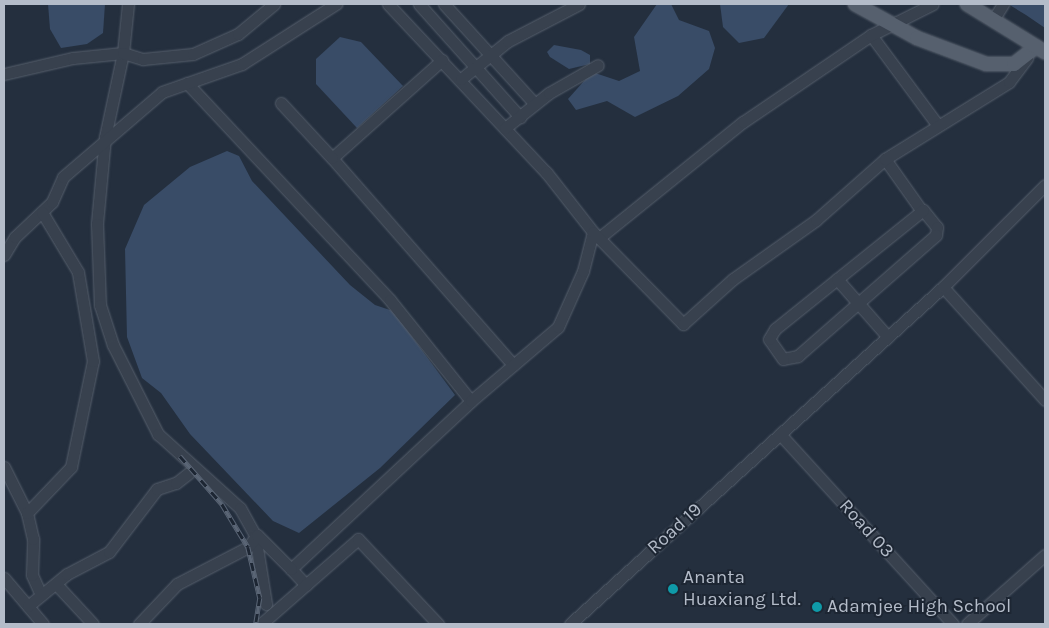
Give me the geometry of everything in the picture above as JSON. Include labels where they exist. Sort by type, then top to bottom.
[{"type":"main road","points":[[855,4],[890,23],[986,64],[1014,64],[1040,50],[968,4]]},
{"type":"street","points":[[128,4],[123,54],[104,141],[97,224],[98,288],[105,322],[158,434],[240,508],[258,544],[266,604]]},
{"type":"street","points":[[4,74],[72,58],[123,54],[143,59],[166,58],[218,45],[274,4]]},
{"type":"street","points":[[4,255],[15,237],[56,196],[63,178],[162,92],[242,64],[336,4]]},
{"type":"street","points":[[388,4],[461,78],[596,235],[683,324],[733,279],[816,220],[885,159],[936,123],[1009,82],[1040,50]]},
{"type":"street","points":[[394,4],[396,8],[401,4]]},
{"type":"street","points":[[420,4],[520,116]]},
{"type":"street","points":[[444,4],[535,104]]},
{"type":"street","points":[[461,78],[541,20],[579,4]]},
{"type":"street","points":[[291,569],[471,401],[558,327],[583,271],[596,235],[714,142],[890,23],[933,4]]},
{"type":"street","points":[[993,20],[1002,4]]},
{"type":"street","points":[[871,35],[936,123]]},
{"type":"street","points":[[332,158],[442,60]]},
{"type":"street","points":[[505,128],[535,104],[598,65]]},
{"type":"street","points":[[187,83],[390,300],[471,401]]},
{"type":"street","points":[[281,103],[332,158],[514,365]]},
{"type":"street","points":[[885,159],[919,207]]},
{"type":"street","name":"Road 19","points":[[570,624],[943,287],[1045,185]]},
{"type":"street","points":[[927,211],[937,228],[936,235],[859,303],[798,356],[783,359],[771,335],[837,279],[927,211]]},
{"type":"street","points":[[27,513],[70,467],[93,361],[78,272],[42,212]]},
{"type":"street","points":[[837,279],[888,337]]},
{"type":"street","points":[[943,287],[1045,400]]},
{"type":"street","name":"Road 03","points":[[780,434],[953,624]]},
{"type":"street","points":[[4,466],[27,513],[33,539],[32,575],[41,595]]},
{"type":"street","points":[[28,606],[56,584],[109,552],[157,488],[176,483],[189,473]]},
{"type":"street","points":[[139,624],[177,584],[248,548],[257,535],[306,585]]},
{"type":"street","points":[[261,624],[358,539],[438,624]]},
{"type":"street","points":[[967,624],[1045,555]]},
{"type":"street","points":[[4,578],[43,624]]},
{"type":"street","points":[[56,584],[93,624]]},
{"type":"water","points":[[48,4],[105,4],[103,33],[87,44],[61,48],[50,29]]},
{"type":"water","points":[[657,4],[671,4],[679,20],[709,31],[715,48],[709,69],[678,96],[635,117],[607,101],[576,110],[568,99],[592,72],[619,81],[640,71],[634,37]]},
{"type":"water","points":[[720,4],[789,4],[764,38],[739,43],[723,27]]},
{"type":"water","points":[[1008,4],[1045,4],[1045,28],[1026,15]]},
{"type":"water","points":[[340,37],[361,42],[403,86],[357,128],[316,84],[316,59]]},
{"type":"water","points":[[554,45],[581,50],[590,55],[590,64],[569,69],[550,57],[547,52]]},
{"type":"water","points":[[227,151],[239,156],[252,181],[350,285],[375,305],[393,311],[455,395],[380,468],[299,533],[273,521],[190,434],[161,393],[142,378],[127,337],[125,249],[144,205],[190,167]]},
{"type":"railway","points":[[180,456],[222,504],[248,547],[260,598],[256,624]]},
{"type":"place","name":"Ananta Huaxiang Ltd.","points":[[673,589]]},
{"type":"place","name":"Adamjee High School","points":[[817,607]]}]
